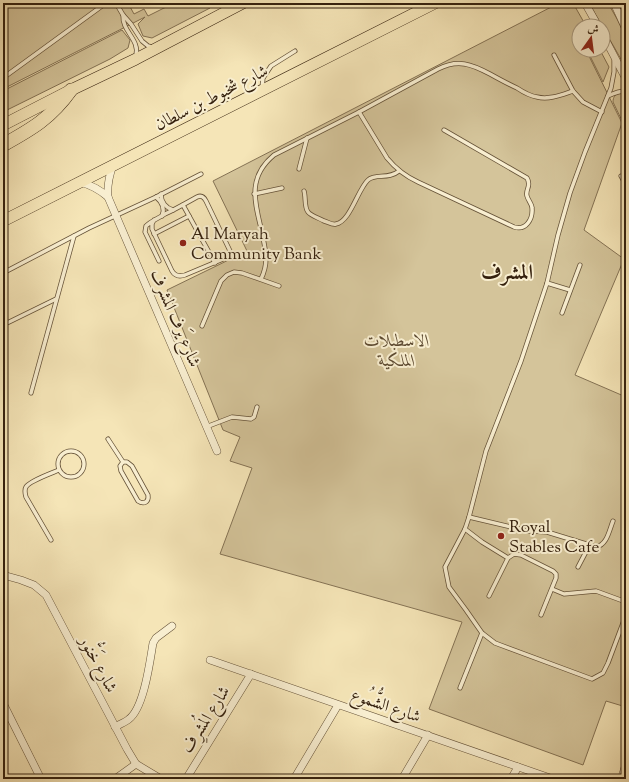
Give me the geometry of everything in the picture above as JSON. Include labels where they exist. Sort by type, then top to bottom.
[{"type":"highway","points":[[3,145],[45,120],[59,106],[71,90]]},
{"type":"main road","points":[[3,125],[136,59],[243,3]]},
{"type":"main road","name":"شارع شخبوط بن سلطان","points":[[3,221],[435,3]]},
{"type":"street","points":[[586,3],[594,18]]},
{"type":"street","points":[[614,3],[626,29]]},
{"type":"street","points":[[611,50],[626,79]]},
{"type":"street","name":"شارع يَرف المشرف","points":[[113,165],[108,177],[108,196],[217,451]]},
{"type":"street","points":[[79,182],[97,188],[108,196]]},
{"type":"street","name":"شارع خَنُّور","points":[[3,575],[21,580],[34,586],[46,595],[136,764],[161,779]]},
{"type":"street","points":[[116,726],[130,719],[137,710],[143,693],[153,643],[156,638],[172,626]]},
{"type":"street","name":"شارع الشُّمُوع","points":[[210,660],[553,779]]},
{"type":"street","name":"شارع المُشرِف","points":[[186,779],[251,674]]},
{"type":"street","points":[[3,703],[41,779]]},
{"type":"street","points":[[294,779],[338,704]]},
{"type":"street","points":[[402,779],[428,735]]},
{"type":"street","points":[[115,779],[136,764]]},
{"type":"street","points":[[622,779],[626,764]]},
{"type":"street","points":[[512,779],[518,767]]},
{"type":"lane","points":[[3,78],[106,3]]},
{"type":"lane","points":[[116,3],[123,15],[130,21],[142,41],[148,46],[155,48]]},
{"type":"lane","points":[[123,15],[125,27],[136,45],[136,59]]},
{"type":"lane","points":[[261,90],[263,78],[271,66],[295,51]]},
{"type":"lane","points":[[554,55],[573,92],[583,102],[602,112]]},
{"type":"lane","points":[[614,56],[614,72],[611,88],[570,193],[558,234],[547,283],[521,361],[486,451],[469,517],[445,567],[449,588],[482,633],[495,644],[592,679],[603,673],[608,664],[626,615]]},
{"type":"lane","points":[[260,279],[265,266],[266,253],[254,194],[256,179],[259,172],[268,159],[274,154],[359,112],[450,64],[463,64],[476,67],[527,94],[537,97],[554,97],[573,92]]},
{"type":"lane","points":[[608,96],[621,91],[626,91]]},
{"type":"lane","points":[[359,112],[386,158],[399,171],[411,179],[514,227],[520,228],[526,225],[532,210],[527,195],[530,183],[528,178],[444,130]]},
{"type":"lane","points":[[299,169],[307,138]]},
{"type":"lane","points":[[304,191],[306,197],[306,208],[308,212],[311,215],[329,223],[336,224],[342,222],[367,181],[373,177],[391,176],[399,171]]},
{"type":"lane","points":[[3,273],[115,215],[156,197],[201,174]]},
{"type":"lane","points":[[621,176],[626,185]]},
{"type":"lane","points":[[254,194],[282,188]]},
{"type":"lane","points":[[161,194],[162,200],[166,207],[173,210]]},
{"type":"lane","points":[[154,220],[152,224],[154,234],[172,271],[176,275],[183,276],[228,257],[232,253],[206,201],[203,197],[199,196],[154,220],[146,226],[145,230],[148,239],[159,261]]},
{"type":"lane","points":[[156,197],[163,209],[162,216]]},
{"type":"lane","points":[[184,205],[215,263]]},
{"type":"lane","points":[[154,234],[189,216]]},
{"type":"lane","points":[[31,393],[74,236]]},
{"type":"lane","points":[[562,313],[580,264]]},
{"type":"lane","points":[[202,326],[221,281],[227,275],[238,272],[279,286]]},
{"type":"lane","points":[[547,283],[570,290]]},
{"type":"lane","points":[[3,325],[56,299]]},
{"type":"lane","points":[[206,427],[232,417],[251,419],[255,415],[257,407]]},
{"type":"lane","points":[[108,439],[123,462],[127,462],[132,466],[148,495],[146,502],[142,503],[138,501],[127,483],[120,470],[120,466],[123,462]]},
{"type":"lane","points":[[67,451],[76,452],[83,457],[85,466],[81,474],[77,477],[66,477],[59,470],[58,461],[60,456],[67,451]]},
{"type":"lane","points":[[50,540],[26,497],[25,488],[29,484],[59,470]]},
{"type":"lane","points":[[469,517],[528,531],[551,533],[596,547],[603,544],[613,521]]},
{"type":"lane","points":[[464,530],[508,558]]},
{"type":"lane","points":[[578,567],[589,546]]},
{"type":"lane","points":[[488,596],[508,558],[514,554],[517,554],[555,572],[557,576],[541,616]]},
{"type":"lane","points":[[552,589],[564,594],[596,591],[626,602]]},
{"type":"lane","points":[[460,688],[482,633]]},
{"type":"green space","points":[[3,3],[128,3],[134,14],[144,9],[148,16],[174,3],[215,3],[210,8],[152,38],[143,36],[138,24],[145,17],[3,89]]},
{"type":"green space","name":"الاسطبلات الملكية","points":[[559,3],[573,3],[581,18],[571,18],[571,58],[590,58],[622,123],[584,230],[624,259],[575,375],[626,397],[626,707],[606,701],[583,765],[429,709],[462,622],[220,554],[252,468],[230,461],[240,437],[223,430],[167,290],[247,251],[213,181]]},
{"type":"green space","points":[[589,3],[608,3],[626,38],[626,68],[611,42],[611,18],[598,18]]},
{"type":"green space","points":[[122,30],[130,40],[128,48],[110,59],[3,112],[3,91]]},
{"type":"green space","points":[[591,58],[604,58],[609,67],[603,82]]},
{"type":"green space","points":[[619,93],[626,95],[626,129],[613,102],[614,96]]},
{"type":"place","name":"Al Maryah Community Bank","points":[[183,243]]},
{"type":"place","name":"Royal Stables Cafe","points":[[501,536]]},
{"type":"district","name":"المشرف","points":[[507,272]]}]
